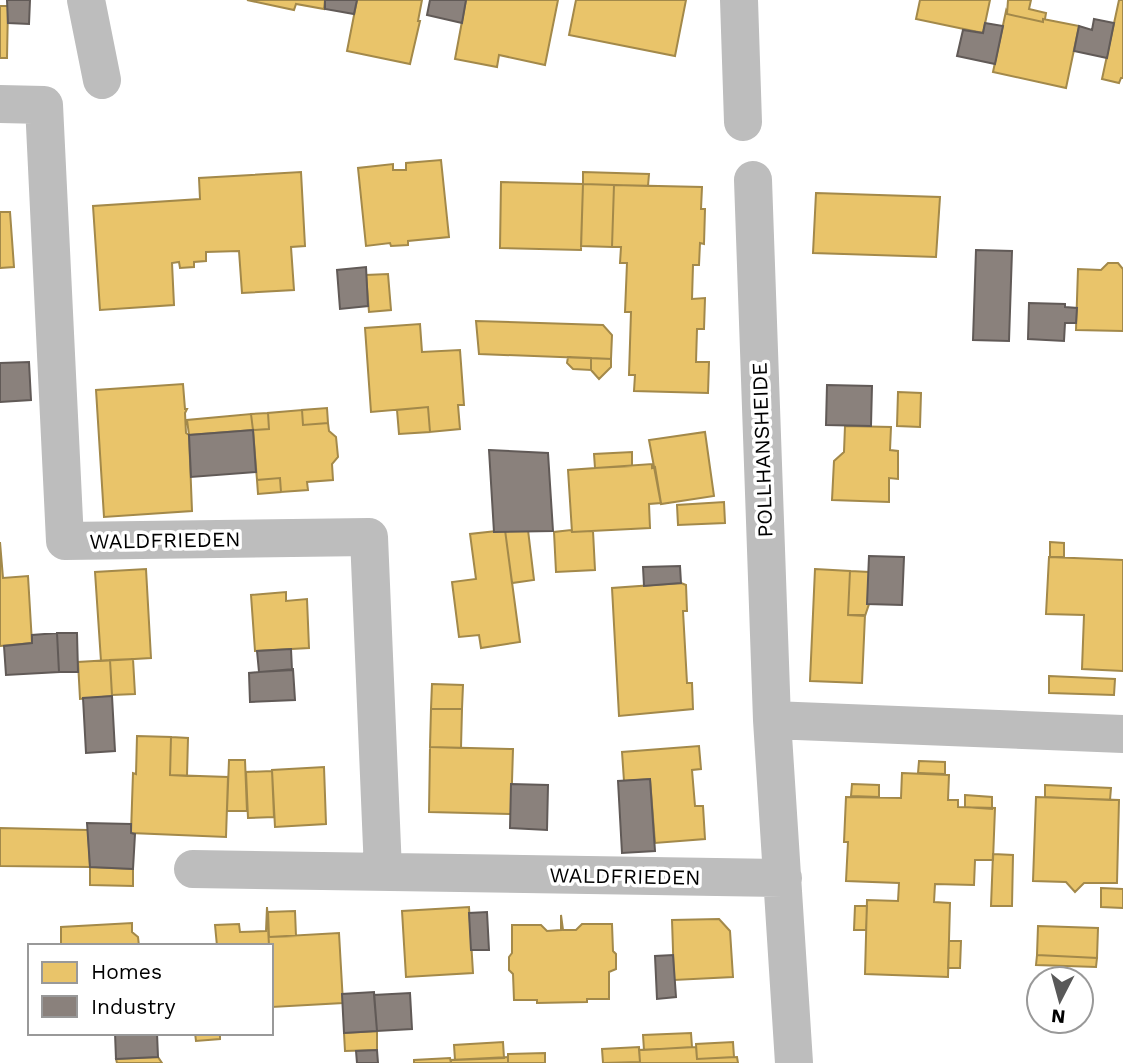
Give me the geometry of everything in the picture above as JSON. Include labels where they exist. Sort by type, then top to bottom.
[{"type":"street","points":[[86,0],[102,80]]},
{"type":"street","points":[[739,0],[743,122]]},
{"type":"street","name":"WALDFRIEDEN","points":[[0,104],[44,105],[65,541],[369,537],[383,871]]},
{"type":"street","name":"POLLHANSHEIDE","points":[[753,180],[772,720],[794,1063]]},
{"type":"street","points":[[772,720],[1123,734]]},
{"type":"street","name":"WALDFRIEDEN","points":[[193,869],[783,878]]},
{"type":"building: Homes","points":[[247,0],[325,0],[324,9],[296,4],[294,10]]},
{"type":"building: Homes","points":[[357,0],[422,0],[410,64],[347,51]]},
{"type":"building: Homes","points":[[466,0],[558,0],[545,65],[499,55],[497,67],[455,59]]},
{"type":"building: Homes","points":[[576,0],[686,0],[675,56],[569,35]]},
{"type":"building: Homes","points":[[920,0],[990,0],[983,33],[916,19]]},
{"type":"building: Homes","points":[[1008,0],[1031,0],[1029,9],[1046,13],[1045,19],[1043,22],[1007,14]]},
{"type":"building: Homes","points":[[1119,0],[1123,0],[1123,78],[1119,83],[1102,79]]},
{"type":"building: Homes","points":[[0,6],[8,6],[7,58],[0,58]]},
{"type":"building: Homes","points":[[1006,11],[1007,14],[1043,22],[1043,19],[1079,26],[1066,88],[993,72]]},
{"type":"building: Homes","points":[[441,160],[449,237],[408,241],[408,245],[391,246],[390,243],[366,246],[358,168],[393,164],[393,170],[406,170],[406,163]]},
{"type":"building: Homes","points":[[301,172],[305,246],[291,247],[294,290],[242,293],[239,251],[206,252],[206,261],[194,262],[194,267],[180,268],[179,262],[172,263],[174,305],[100,310],[93,206],[200,199],[199,178]]},
{"type":"building: Homes","points":[[583,172],[649,174],[648,186],[583,184]]},
{"type":"building: Homes","points":[[501,182],[583,184],[581,250],[500,248]]},
{"type":"building: Homes","points":[[583,184],[614,185],[612,247],[581,246]]},
{"type":"building: Homes","points":[[614,185],[702,187],[701,209],[705,209],[704,244],[700,243],[699,265],[693,265],[692,299],[705,298],[704,329],[697,329],[696,362],[709,362],[708,393],[634,391],[635,375],[629,375],[631,312],[625,312],[627,263],[620,263],[621,247],[612,247]]},
{"type":"building: Homes","points":[[816,193],[940,197],[936,257],[813,253]]},
{"type":"building: Homes","points":[[0,212],[10,212],[14,267],[0,268]]},
{"type":"building: Homes","points":[[1108,263],[1118,263],[1123,269],[1123,331],[1076,330],[1078,269],[1101,270]]},
{"type":"building: Homes","points":[[388,274],[391,310],[369,312],[366,275]]},
{"type":"building: Homes","points":[[476,321],[603,325],[612,335],[611,359],[479,354]]},
{"type":"building: Homes","points":[[420,324],[422,352],[460,350],[464,405],[458,405],[460,429],[430,432],[428,407],[371,412],[365,328]]},
{"type":"building: Homes","points":[[568,357],[591,358],[591,370],[573,369],[567,363]]},
{"type":"building: Homes","points":[[591,358],[611,359],[611,367],[599,379],[591,370]]},
{"type":"building: Homes","points":[[183,384],[187,409],[186,433],[189,435],[192,511],[104,517],[96,390]]},
{"type":"building: Homes","points":[[898,392],[921,393],[920,427],[897,426]]},
{"type":"building: Homes","points":[[428,407],[430,432],[399,434],[397,410]]},
{"type":"building: Homes","points":[[327,408],[328,423],[303,425],[302,410]]},
{"type":"building: Homes","points":[[302,410],[303,425],[328,423],[329,431],[336,437],[338,457],[332,464],[333,480],[307,482],[308,490],[281,492],[280,478],[257,480],[253,430],[269,429],[268,413]]},
{"type":"building: Homes","points":[[268,413],[269,429],[253,430],[251,414]]},
{"type":"building: Homes","points":[[251,414],[253,430],[189,435],[187,420]]},
{"type":"building: Homes","points":[[845,426],[891,427],[890,450],[898,451],[898,479],[889,478],[889,502],[832,500],[834,461],[844,452]]},
{"type":"building: Homes","points":[[705,432],[714,496],[661,504],[649,440]]},
{"type":"building: Homes","points":[[632,452],[632,466],[595,468],[594,454]]},
{"type":"building: Homes","points":[[652,464],[652,468],[655,467],[661,503],[649,504],[650,528],[572,532],[568,470]]},
{"type":"building: Homes","points":[[280,478],[281,492],[258,494],[257,480]]},
{"type":"building: Homes","points":[[724,502],[725,523],[678,525],[677,505]]},
{"type":"building: Homes","points":[[505,530],[520,642],[481,648],[479,635],[459,637],[452,582],[476,579],[470,534]]},
{"type":"building: Homes","points":[[505,530],[528,530],[534,580],[512,583]]},
{"type":"building: Homes","points":[[593,531],[595,570],[556,572],[554,532]]},
{"type":"building: Homes","points":[[0,542],[3,578],[28,576],[32,643],[0,646]]},
{"type":"building: Homes","points":[[1050,542],[1064,543],[1064,557],[1050,557]]},
{"type":"building: Homes","points":[[1049,557],[1123,560],[1123,671],[1082,669],[1084,615],[1046,614]]},
{"type":"building: Homes","points":[[146,569],[151,658],[101,661],[95,572]]},
{"type":"building: Homes","points":[[815,569],[850,571],[848,615],[865,615],[862,683],[810,681]]},
{"type":"building: Homes","points":[[850,571],[869,572],[869,604],[865,616],[848,615]]},
{"type":"building: Homes","points":[[681,583],[686,585],[687,611],[683,611],[687,683],[692,683],[693,709],[619,716],[612,588]]},
{"type":"building: Homes","points":[[286,592],[286,601],[307,599],[309,648],[255,651],[251,595]]},
{"type":"building: Homes","points":[[133,659],[135,694],[112,695],[110,660]]},
{"type":"building: Homes","points":[[110,660],[112,696],[80,699],[78,662]]},
{"type":"building: Homes","points":[[1049,676],[1115,679],[1114,695],[1049,693]]},
{"type":"building: Homes","points":[[432,684],[463,685],[462,709],[431,709]]},
{"type":"building: Homes","points":[[431,709],[462,709],[461,748],[430,747]]},
{"type":"building: Homes","points":[[137,736],[171,737],[170,775],[228,777],[226,837],[131,833]]},
{"type":"building: Homes","points":[[171,737],[188,738],[187,776],[170,775]]},
{"type":"building: Homes","points":[[699,746],[701,769],[692,770],[695,806],[703,806],[705,839],[655,843],[650,779],[624,781],[622,752]]},
{"type":"building: Homes","points":[[430,747],[513,749],[511,814],[429,812]]},
{"type":"building: Homes","points":[[229,760],[245,760],[247,811],[227,811]]},
{"type":"building: Homes","points":[[919,761],[945,762],[945,774],[918,773]]},
{"type":"building: Homes","points":[[324,767],[326,824],[275,827],[272,770]]},
{"type":"building: Homes","points":[[272,771],[274,817],[248,818],[246,772]]},
{"type":"building: Homes","points":[[902,773],[949,775],[948,800],[958,800],[958,807],[995,808],[993,860],[975,860],[974,885],[935,884],[934,902],[950,903],[948,977],[865,974],[867,900],[898,901],[899,883],[846,881],[846,797],[901,798]]},
{"type":"building: Homes","points":[[852,784],[879,785],[879,797],[851,796]]},
{"type":"building: Homes","points":[[1045,785],[1111,788],[1110,800],[1045,797]]},
{"type":"building: Homes","points":[[965,795],[992,797],[992,809],[965,807]]},
{"type":"building: Homes","points":[[1036,797],[1119,800],[1117,883],[1084,883],[1075,892],[1066,882],[1033,881]]},
{"type":"building: Homes","points":[[0,828],[88,830],[90,867],[0,866]]},
{"type":"building: Homes","points":[[993,854],[1013,855],[1012,906],[991,906]]},
{"type":"building: Homes","points":[[90,867],[133,869],[133,886],[90,885]]},
{"type":"building: Homes","points":[[1101,888],[1123,889],[1123,908],[1101,907]]},
{"type":"building: Homes","points":[[855,906],[867,906],[866,930],[854,930]]},
{"type":"building: Homes","points":[[267,907],[269,944],[217,944],[215,925],[239,924],[240,932],[266,931]]},
{"type":"building: Homes","points":[[267,907],[269,937],[339,933],[343,1003],[273,1007],[273,944],[269,944]]},
{"type":"building: Homes","points":[[469,907],[473,973],[406,977],[402,911]]},
{"type":"building: Homes","points":[[295,911],[296,936],[269,937],[268,912]]},
{"type":"building: Homes","points":[[561,915],[563,930],[576,930],[582,924],[612,924],[616,969],[609,972],[609,999],[537,1003],[537,1000],[514,1000],[513,974],[509,970],[512,925],[541,925],[547,931],[561,930]]},
{"type":"building: Homes","points":[[719,919],[730,931],[733,977],[674,980],[672,920]]},
{"type":"building: Homes","points":[[132,923],[132,932],[138,937],[139,944],[61,944],[61,927]]},
{"type":"building: Homes","points":[[1038,926],[1098,928],[1097,958],[1037,955]]},
{"type":"building: Homes","points":[[949,941],[961,941],[960,968],[948,968]]},
{"type":"building: Homes","points":[[1037,955],[1097,958],[1096,967],[1036,965]]},
{"type":"building: Homes","points":[[377,1031],[377,1050],[345,1051],[344,1033]]},
{"type":"building: Homes","points":[[691,1033],[692,1047],[644,1050],[643,1035]]},
{"type":"building: Homes","points":[[195,1035],[220,1035],[220,1039],[196,1041]]},
{"type":"building: Homes","points":[[503,1042],[504,1058],[455,1060],[454,1045]]},
{"type":"building: Homes","points":[[733,1042],[734,1057],[697,1059],[696,1044]]},
{"type":"building: Homes","points":[[639,1047],[640,1062],[603,1063],[602,1049]]},
{"type":"building: Homes","points":[[696,1047],[697,1059],[737,1057],[738,1063],[624,1063],[640,1062],[639,1050]]},
{"type":"building: Homes","points":[[545,1053],[545,1063],[508,1063],[508,1054]]},
{"type":"building: Homes","points":[[158,1057],[162,1063],[117,1063],[116,1059]]},
{"type":"building: Homes","points":[[508,1057],[508,1063],[451,1063],[451,1060]]},
{"type":"building: Homes","points":[[450,1058],[451,1063],[414,1063],[414,1060]]},
{"type":"building: Industry","points":[[7,0],[30,0],[29,24],[8,23]]},
{"type":"building: Industry","points":[[325,0],[357,0],[354,14],[325,9]]},
{"type":"building: Industry","points":[[430,0],[466,0],[462,23],[427,15]]},
{"type":"building: Industry","points":[[1094,19],[1114,23],[1107,58],[1074,51],[1079,26],[1092,30]]},
{"type":"building: Industry","points":[[985,23],[1003,26],[995,64],[957,56],[963,30],[983,33]]},
{"type":"building: Industry","points":[[976,250],[1012,251],[1009,341],[973,340]]},
{"type":"building: Industry","points":[[366,267],[368,306],[340,309],[337,270]]},
{"type":"building: Industry","points":[[1029,303],[1065,304],[1065,307],[1077,308],[1076,323],[1065,323],[1064,341],[1028,339]]},
{"type":"building: Industry","points":[[29,362],[31,400],[0,402],[0,363]]},
{"type":"building: Industry","points":[[827,385],[872,386],[871,426],[826,425]]},
{"type":"building: Industry","points":[[253,430],[256,472],[191,477],[189,435]]},
{"type":"building: Industry","points":[[489,450],[548,453],[553,531],[494,532]]},
{"type":"building: Industry","points":[[869,556],[904,557],[902,605],[867,604]]},
{"type":"building: Industry","points":[[680,566],[681,583],[644,586],[643,567]]},
{"type":"building: Industry","points":[[57,633],[77,633],[78,672],[59,672]]},
{"type":"building: Industry","points":[[57,633],[59,672],[6,675],[4,646],[32,643],[32,635]]},
{"type":"building: Industry","points":[[291,649],[292,670],[259,672],[257,651]]},
{"type":"building: Industry","points":[[293,669],[295,700],[250,702],[249,673]]},
{"type":"building: Industry","points":[[112,696],[115,751],[86,753],[83,698]]},
{"type":"building: Industry","points":[[650,779],[655,851],[622,853],[618,781]]},
{"type":"building: Industry","points":[[511,784],[548,785],[547,830],[510,828]]},
{"type":"building: Industry","points":[[87,823],[131,824],[131,833],[135,834],[133,869],[90,867]]},
{"type":"building: Industry","points":[[487,912],[489,950],[471,950],[469,913]]},
{"type":"building: Industry","points":[[673,955],[676,997],[657,999],[655,956]]},
{"type":"building: Industry","points":[[374,992],[377,1031],[344,1033],[342,994]]},
{"type":"building: Industry","points":[[410,993],[412,1029],[377,1031],[374,995]]},
{"type":"building: Industry","points":[[115,1035],[157,1035],[158,1057],[116,1059]]},
{"type":"building: Industry","points":[[377,1050],[378,1063],[357,1063],[356,1051]]}]
